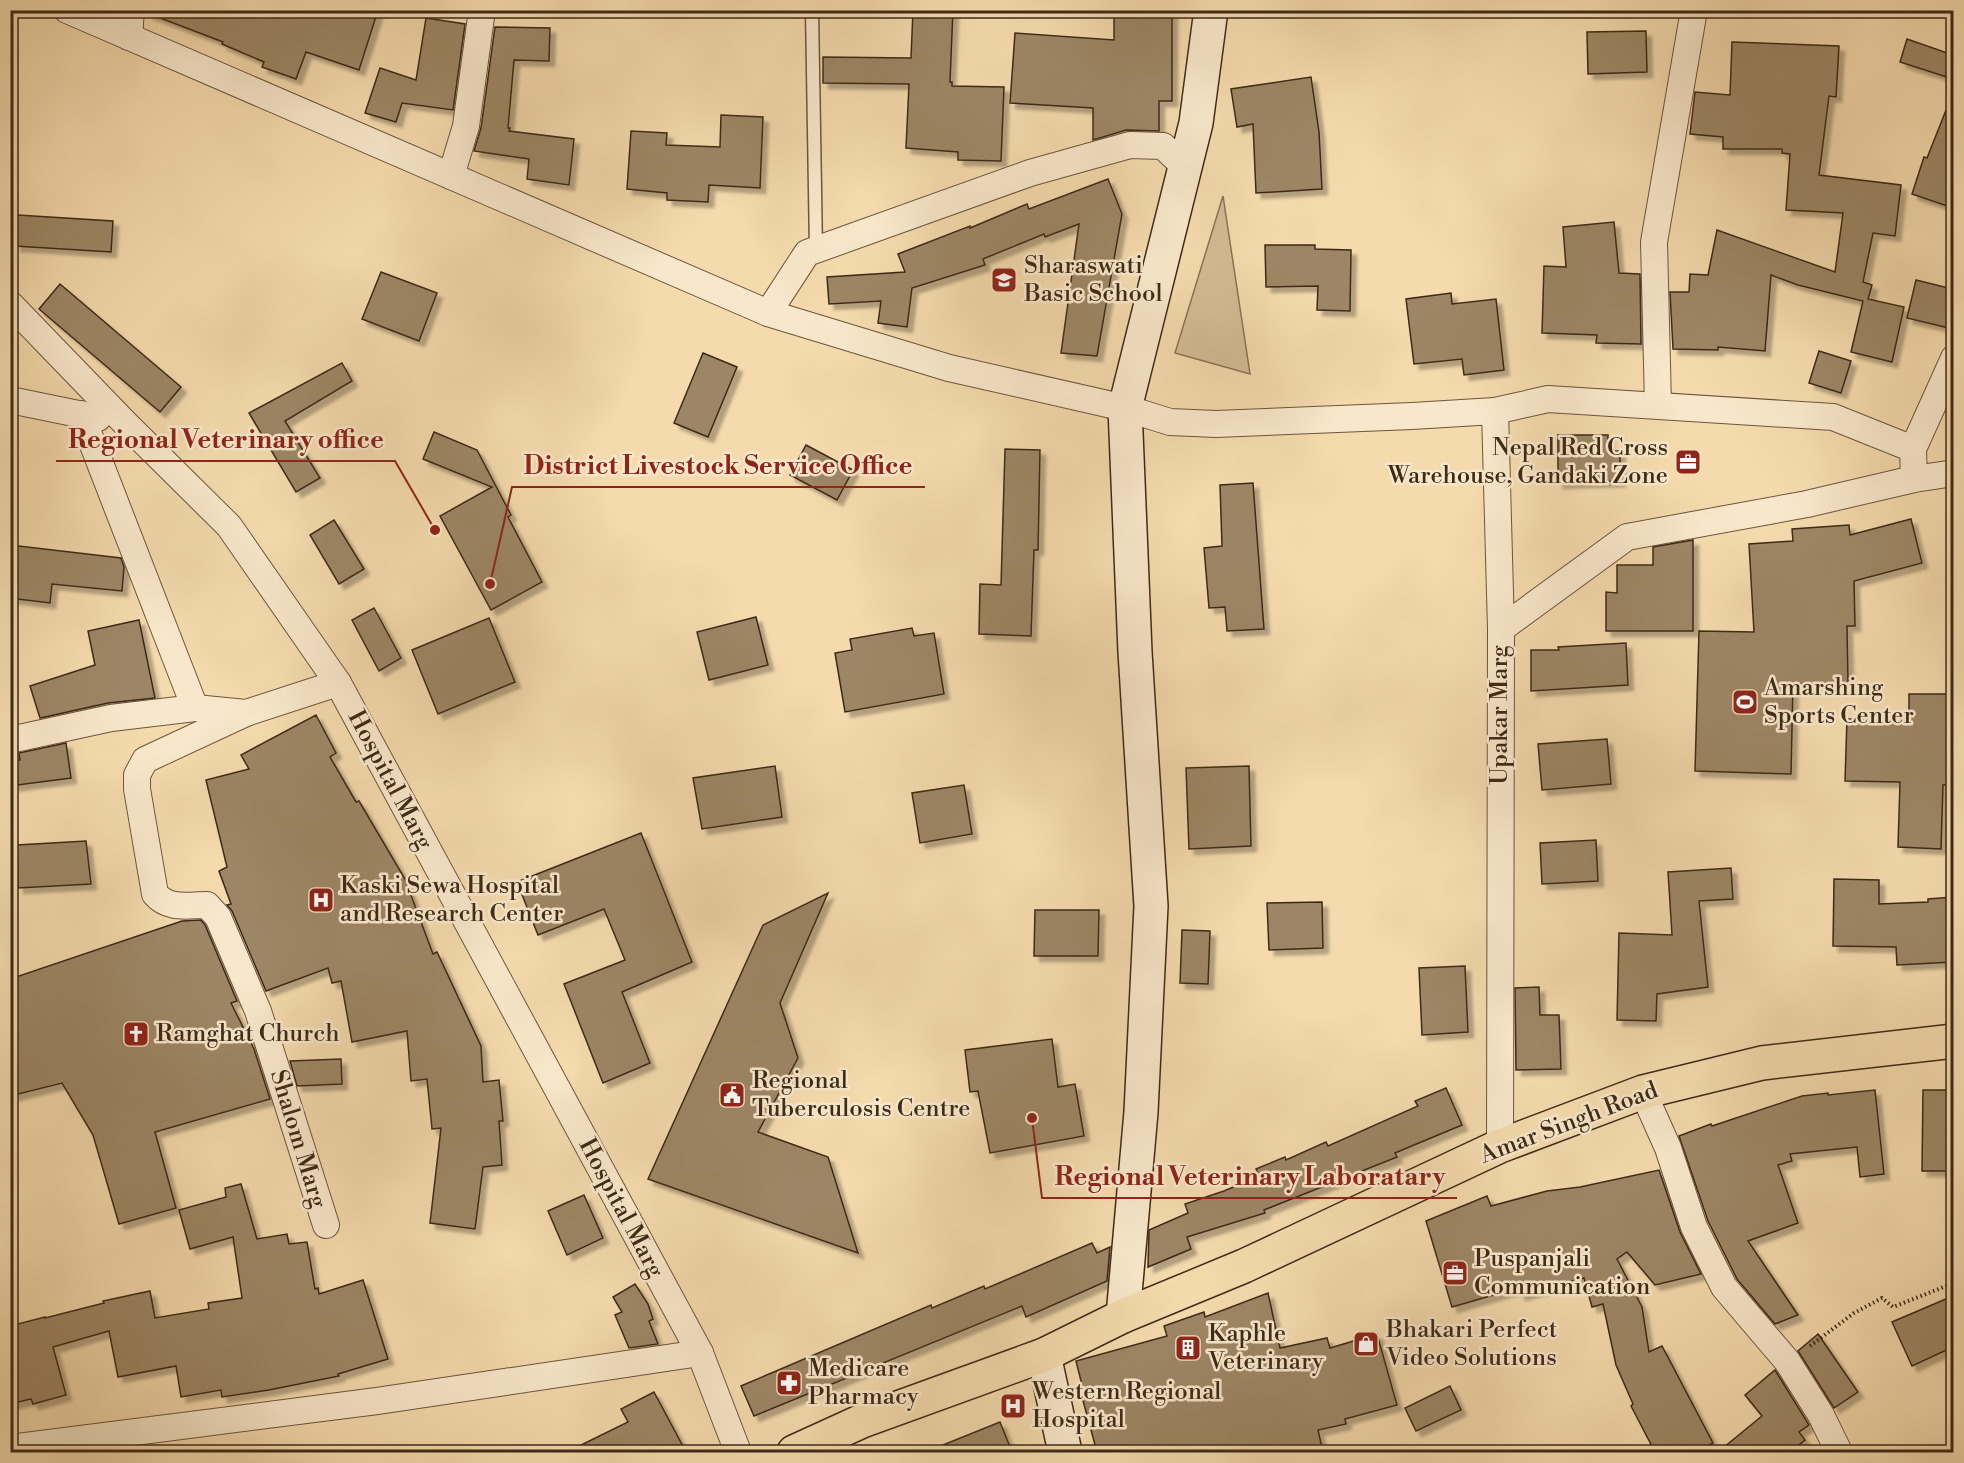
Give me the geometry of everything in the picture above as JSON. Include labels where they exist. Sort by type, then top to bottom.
[{"type":"main road","points":[[1123,1316],[1141,1112],[1151,906],[1135,652],[1125,408],[1196,123],[1211,10]]},
{"type":"main road","name":"Amar Singh Road","points":[[1044,1355],[1123,1316],[1244,1266],[1500,1146],[1643,1092],[1762,1063],[1953,1041]]},
{"type":"main road","points":[[794,1452],[862,1421],[1044,1355],[1065,1452]]},
{"type":"street","points":[[67,10],[768,313],[949,368],[1125,408],[1170,422],[1216,424],[1495,411],[1548,399],[1833,417],[1913,449]]},
{"type":"street","points":[[129,37],[131,10]]},
{"type":"street","points":[[451,176],[466,126],[482,10]]},
{"type":"street","points":[[1658,405],[1654,242],[1694,10]]},
{"type":"street","points":[[768,313],[807,253],[1030,173],[1130,145],[1163,146],[1184,166]]},
{"type":"street","name":"Hospital Marg","points":[[10,304],[124,423],[229,526],[338,683],[700,1353],[738,1452]]},
{"type":"street","points":[[1914,479],[1913,449],[1953,358]]},
{"type":"street","points":[[10,400],[124,423]]},
{"type":"street","points":[[1495,411],[1501,629]]},
{"type":"street","points":[[81,414],[195,708]]},
{"type":"street","name":"Upakar Marg","points":[[1500,1146],[1501,629],[1627,537],[1807,504],[1914,479],[1953,473]]},
{"type":"street","points":[[10,740],[111,718],[195,708],[246,713],[338,683]]},
{"type":"street","name":"Shalom Marg","points":[[246,713],[144,760],[137,775],[137,789],[154,894],[162,902],[172,905],[207,905],[218,917],[258,1011],[326,1225]]},
{"type":"street","points":[[1643,1092],[1668,1148],[1694,1227],[1724,1287],[1787,1361],[1821,1415],[1839,1452]]},
{"type":"street","points":[[10,1448],[377,1401],[700,1353]]},
{"type":"lane","points":[[812,10],[816,250]]},
{"type":"path","points":[[1787,1361],[1854,1313],[1882,1298],[1893,1307],[1953,1283]]},
{"type":"shaded area","points":[[1223,196],[1250,374],[1175,353]]},
{"type":"building","points":[[147,10],[378,10],[359,70],[306,52],[296,79],[262,67],[264,62],[222,44],[223,42],[147,13]]},
{"type":"building","points":[[913,10],[953,10],[950,82],[952,86],[1004,87],[1001,161],[958,160],[958,152],[906,148],[909,84],[823,83],[823,57],[911,58]]},
{"type":"building","points":[[1172,10],[1172,101],[1159,101],[1159,131],[1126,130],[1093,140],[1093,108],[1010,103],[1015,33],[1114,40],[1114,11]]},
{"type":"building","points":[[426,18],[465,24],[453,110],[402,103],[396,122],[365,113],[380,68],[416,80]]},
{"type":"building","points":[[495,27],[550,28],[549,61],[514,60],[508,128],[510,128],[509,131],[574,139],[569,185],[527,179],[529,159],[474,151],[481,128]]},
{"type":"building","points":[[1646,31],[1647,72],[1588,74],[1587,32]]},
{"type":"building","points":[[1907,39],[1953,55],[1953,79],[1900,62]]},
{"type":"building","points":[[1732,42],[1839,46],[1836,97],[1829,96],[1819,175],[1901,185],[1895,236],[1873,233],[1863,282],[1872,285],[1868,299],[1904,307],[1892,362],[1851,352],[1863,301],[1798,285],[1771,275],[1765,351],[1718,347],[1718,350],[1673,349],[1670,292],[1689,292],[1690,274],[1708,275],[1717,230],[1835,272],[1843,213],[1786,210],[1790,154],[1782,153],[1782,149],[1723,149],[1723,137],[1690,134],[1695,92],[1730,95]]},
{"type":"building","points":[[1311,77],[1319,132],[1322,189],[1256,193],[1253,124],[1237,127],[1231,89]]},
{"type":"building","points":[[1952,95],[1953,208],[1912,194],[1924,157],[1927,158]]},
{"type":"building","points":[[721,115],[763,117],[760,188],[709,185],[708,202],[667,200],[667,193],[627,189],[631,131],[667,133],[666,145],[720,147]]},
{"type":"building","points":[[1108,179],[1122,214],[1097,356],[1061,353],[1079,224],[1045,237],[1044,234],[983,259],[985,265],[912,288],[907,327],[878,323],[881,301],[829,304],[827,277],[905,272],[898,254],[1027,204],[1029,209]]},
{"type":"building","points":[[17,215],[113,221],[111,252],[15,246]]},
{"type":"building","points":[[1614,222],[1619,273],[1640,274],[1641,344],[1596,343],[1597,335],[1542,333],[1544,266],[1566,267],[1563,227]]},
{"type":"building","points":[[1265,245],[1315,245],[1315,249],[1351,250],[1350,311],[1317,310],[1318,286],[1266,287]]},
{"type":"building","points":[[381,272],[437,293],[419,341],[362,319]]},
{"type":"building","points":[[1916,280],[1953,289],[1953,329],[1907,318]]},
{"type":"building","points":[[60,284],[181,387],[160,412],[39,309]]},
{"type":"building","points":[[1451,293],[1452,304],[1496,299],[1504,370],[1464,375],[1462,359],[1414,364],[1406,299]]},
{"type":"building","points":[[1819,351],[1851,361],[1841,393],[1809,383]]},
{"type":"building","points":[[703,353],[737,367],[708,437],[674,423]]},
{"type":"building","points":[[342,363],[352,381],[285,421],[320,478],[296,492],[249,413]]},
{"type":"building","points":[[434,432],[477,450],[542,582],[491,610],[440,516],[492,487],[423,459]]},
{"type":"building","points":[[1558,435],[1608,435],[1608,451],[1620,451],[1620,481],[1558,483]]},
{"type":"building","points":[[806,445],[853,470],[837,500],[790,475]]},
{"type":"building","points":[[1005,449],[1040,450],[1038,550],[1034,550],[1031,636],[979,634],[980,584],[1001,585]]},
{"type":"building","points":[[1253,483],[1264,629],[1227,631],[1225,607],[1209,608],[1204,548],[1222,546],[1220,485]]},
{"type":"building","points":[[1911,519],[1922,563],[1854,581],[1855,626],[1847,626],[1848,683],[1793,684],[1791,774],[1695,771],[1699,631],[1754,632],[1749,544],[1793,541],[1792,529],[1849,525],[1850,535]]},
{"type":"building","points":[[334,520],[364,569],[339,584],[310,535]]},
{"type":"building","points":[[1693,540],[1693,631],[1606,631],[1606,592],[1617,593],[1617,565],[1653,565],[1653,547]]},
{"type":"building","points":[[10,545],[121,558],[124,567],[122,591],[52,584],[50,603],[10,598]]},
{"type":"building","points":[[374,608],[401,658],[379,671],[352,620]]},
{"type":"building","points":[[756,617],[768,665],[709,680],[697,632]]},
{"type":"building","points":[[489,618],[515,682],[438,714],[412,650]]},
{"type":"building","points":[[139,620],[155,698],[108,703],[40,718],[30,686],[95,665],[88,631]]},
{"type":"building","points":[[912,628],[914,636],[934,633],[944,694],[845,712],[835,653],[852,650],[850,639]]},
{"type":"building","points":[[1626,643],[1628,685],[1531,691],[1531,650],[1559,650],[1558,647]]},
{"type":"building","points":[[1909,694],[1953,694],[1953,784],[1943,785],[1941,849],[1898,847],[1900,782],[1845,781],[1847,719],[1909,721]]},
{"type":"building","points":[[316,715],[336,753],[330,757],[405,879],[433,954],[437,952],[481,1046],[483,1082],[499,1080],[503,1121],[499,1121],[502,1165],[483,1167],[475,1229],[430,1223],[441,1128],[432,1129],[427,1079],[411,1081],[407,1031],[352,1042],[341,981],[332,983],[328,968],[266,991],[232,911],[227,905],[231,904],[219,871],[227,867],[206,780],[249,769],[241,755]]},
{"type":"building","points":[[1607,739],[1611,784],[1542,790],[1538,744]]},
{"type":"building","points":[[66,743],[71,778],[10,786],[10,762],[20,760],[19,753]]},
{"type":"building","points":[[775,766],[782,817],[702,829],[693,778]]},
{"type":"building","points":[[1249,766],[1251,846],[1189,849],[1186,768]]},
{"type":"building","points":[[964,785],[972,834],[920,843],[912,793]]},
{"type":"building","points":[[641,833],[692,962],[622,992],[650,1063],[603,1083],[564,984],[625,960],[604,909],[538,935],[517,882]]},
{"type":"building","points":[[1596,840],[1598,881],[1542,884],[1540,843]]},
{"type":"building","points":[[86,841],[91,884],[18,888],[17,845]]},
{"type":"building","points":[[1731,868],[1733,899],[1699,901],[1708,987],[1657,994],[1656,1021],[1617,1020],[1619,933],[1672,935],[1668,872]]},
{"type":"building","points":[[1834,879],[1879,880],[1879,904],[1928,902],[1928,899],[1953,897],[1953,962],[1897,965],[1896,947],[1833,946]]},
{"type":"building","name":"Regional Tuberculosis Centre","points":[[828,893],[780,1003],[798,1058],[758,1132],[828,1157],[858,1253],[648,1179],[763,925]]},
{"type":"building","points":[[1322,902],[1323,948],[1269,950],[1267,903]]},
{"type":"building","points":[[1035,910],[1099,910],[1098,956],[1034,956]]},
{"type":"building","points":[[201,920],[237,1001],[231,1003],[254,1049],[270,1099],[155,1132],[176,1208],[119,1224],[93,1135],[62,1083],[10,1096],[10,979],[182,921]]},
{"type":"building","points":[[1182,930],[1210,931],[1208,984],[1180,983]]},
{"type":"building","points":[[1465,966],[1468,1032],[1422,1035],[1419,968]]},
{"type":"building","points":[[1539,987],[1540,1015],[1559,1015],[1561,1069],[1516,1070],[1515,988]]},
{"type":"building","points":[[1052,1039],[1058,1087],[1075,1084],[1084,1136],[990,1153],[978,1091],[970,1092],[965,1050]]},
{"type":"building","points":[[341,1059],[342,1084],[297,1086],[290,1061]]},
{"type":"building","points":[[1446,1088],[1462,1125],[1395,1153],[1397,1157],[1264,1210],[1265,1213],[1187,1237],[1191,1249],[1148,1267],[1149,1230],[1188,1213],[1185,1204],[1259,1176],[1256,1169],[1285,1157],[1286,1160],[1326,1142],[1328,1146],[1418,1106],[1415,1101]]},
{"type":"building","points":[[1875,1090],[1884,1174],[1860,1177],[1857,1147],[1790,1154],[1792,1161],[1778,1165],[1798,1223],[1748,1241],[1798,1315],[1775,1324],[1737,1279],[1708,1221],[1679,1136],[1802,1096]]},
{"type":"building","points":[[1923,1090],[1953,1090],[1953,1171],[1922,1171]]},
{"type":"building","points":[[1659,1170],[1680,1232],[1701,1274],[1655,1285],[1627,1252],[1617,1259],[1642,1307],[1649,1352],[1662,1346],[1713,1443],[1696,1452],[1655,1452],[1631,1406],[1633,1404],[1616,1365],[1603,1304],[1592,1307],[1584,1278],[1520,1295],[1518,1288],[1452,1307],[1426,1221],[1487,1196],[1491,1206],[1547,1191],[1580,1187]]},
{"type":"building","points":[[241,1184],[257,1239],[287,1234],[289,1244],[307,1242],[315,1289],[318,1288],[319,1294],[363,1280],[388,1359],[338,1374],[339,1376],[269,1390],[222,1397],[221,1390],[181,1397],[176,1366],[118,1377],[109,1331],[53,1347],[66,1395],[33,1404],[31,1399],[10,1404],[10,1326],[150,1291],[155,1318],[209,1309],[208,1303],[242,1298],[233,1237],[190,1249],[179,1210],[226,1197],[225,1188]]},
{"type":"building","points":[[584,1195],[603,1238],[567,1255],[548,1211]]},
{"type":"building","points":[[1092,1243],[1097,1253],[1110,1247],[1107,1281],[1026,1317],[1022,1306],[754,1416],[741,1386],[931,1305],[932,1308],[984,1286],[985,1289]]},
{"type":"building","points":[[635,1284],[648,1304],[653,1319],[649,1321],[658,1344],[629,1348],[615,1315],[622,1312],[613,1297]]},
{"type":"building","points":[[1268,1293],[1280,1348],[1327,1338],[1330,1348],[1377,1334],[1397,1405],[1345,1419],[1346,1424],[1318,1430],[1323,1452],[1097,1452],[1079,1386],[1082,1385],[1076,1361],[1167,1336],[1164,1326],[1204,1312],[1205,1317]]},
{"type":"building","points":[[1953,1296],[1953,1347],[1912,1366],[1892,1322]]},
{"type":"building","points":[[1818,1334],[1858,1392],[1834,1408],[1798,1351]]},
{"type":"building","points":[[1775,1370],[1809,1425],[1799,1432],[1805,1440],[1790,1452],[1718,1452],[1762,1416],[1745,1395]]},
{"type":"building","points":[[1450,1386],[1461,1410],[1416,1431],[1405,1408]]},
{"type":"building","points":[[654,1392],[686,1452],[567,1452],[628,1422],[621,1409]]},
{"type":"building","points":[[1000,1422],[1012,1452],[928,1452],[928,1451]]},
{"type":"place","name":"Sharaswati Basic School","points":[[1004,280]]},
{"type":"place","name":"Nepal Red Cross Warehouse, Gandaki Zone","points":[[1688,462]]},
{"type":"place","name":"Regional Veterinary office","points":[[435,530]]},
{"type":"place","name":"District Livestock Service Office","points":[[490,584]]},
{"type":"place","name":"Amarshing Sports Center","points":[[1745,702]]},
{"type":"place","name":"Kaski Sewa Hospital and Research Center","points":[[321,900]]},
{"type":"place","name":"Ramghat Church","points":[[136,1034]]},
{"type":"place","name":"Regional Tuberculosis Centre","points":[[732,1095]]},
{"type":"place","name":"Regional Veterinary Laboratary","points":[[1032,1118]]},
{"type":"place","name":"Puspanjali Communication","points":[[1455,1273]]},
{"type":"place","name":"Bhakari Perfect Video Solutions","points":[[1366,1344]]},
{"type":"place","name":"Kaphle Veterinary","points":[[1188,1348]]},
{"type":"place","name":"Medicare Pharmacy","points":[[789,1383]]},
{"type":"place","name":"Western Regional Hospital","points":[[1013,1406]]}]
